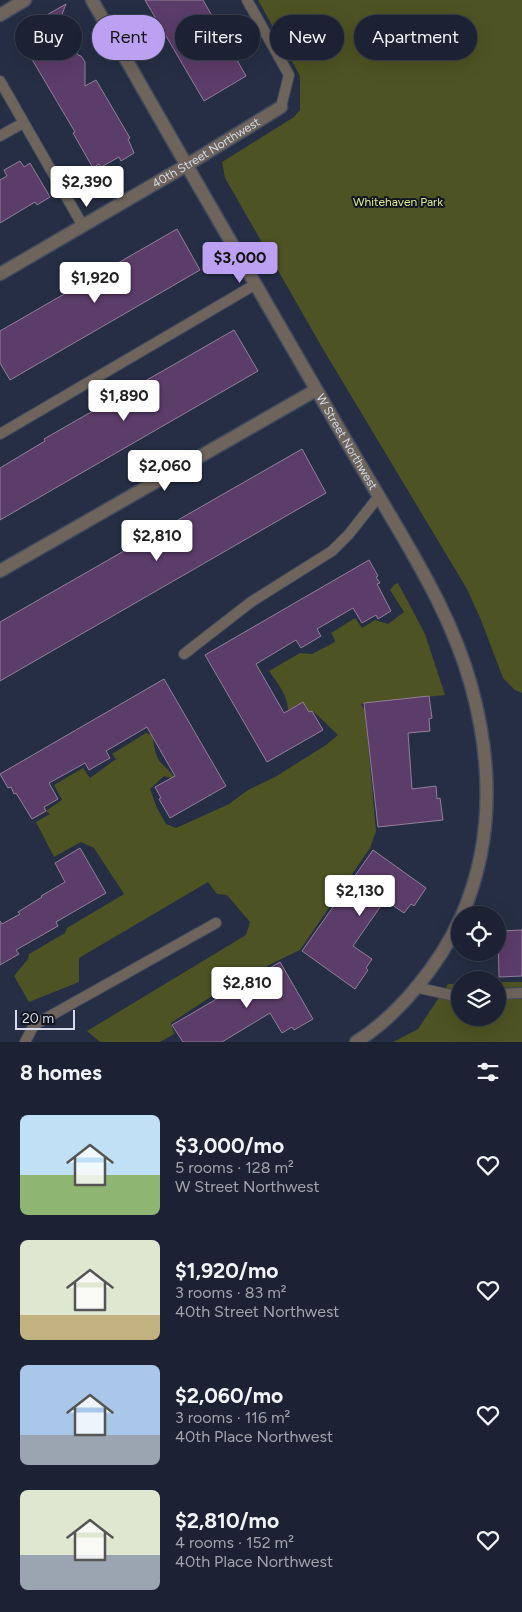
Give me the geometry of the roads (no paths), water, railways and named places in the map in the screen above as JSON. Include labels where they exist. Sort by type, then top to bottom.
[{"type":"street","points":[[0,14],[25,0]]},
{"type":"street","name":"W Street Northwest","points":[[92,0],[438,600],[458,647],[475,703],[485,761],[487,807],[478,871],[465,906]]},
{"type":"street","name":"40th Street Northwest","points":[[0,274],[187,165],[281,107]]},
{"type":"street","points":[[0,572],[316,390]]},
{"type":"street","points":[[356,1042],[385,1020],[415,987],[434,962],[451,934]]},
{"type":"lane","points":[[248,0],[289,74],[281,107]]},
{"type":"lane","points":[[0,81],[83,226]]},
{"type":"lane","points":[[0,136],[22,122]]},
{"type":"lane","points":[[0,434],[256,284]]},
{"type":"lane","points":[[184,654],[250,602],[332,551],[349,534],[379,496]]},
{"type":"lane","points":[[25,1042],[34,1026],[216,922]]},
{"type":"lane","points":[[415,987],[451,995]]},
{"type":"lane","points":[[506,993],[522,992]]},
{"type":"park label","name":"Whitehaven Park","points":[[398,202]]}]
